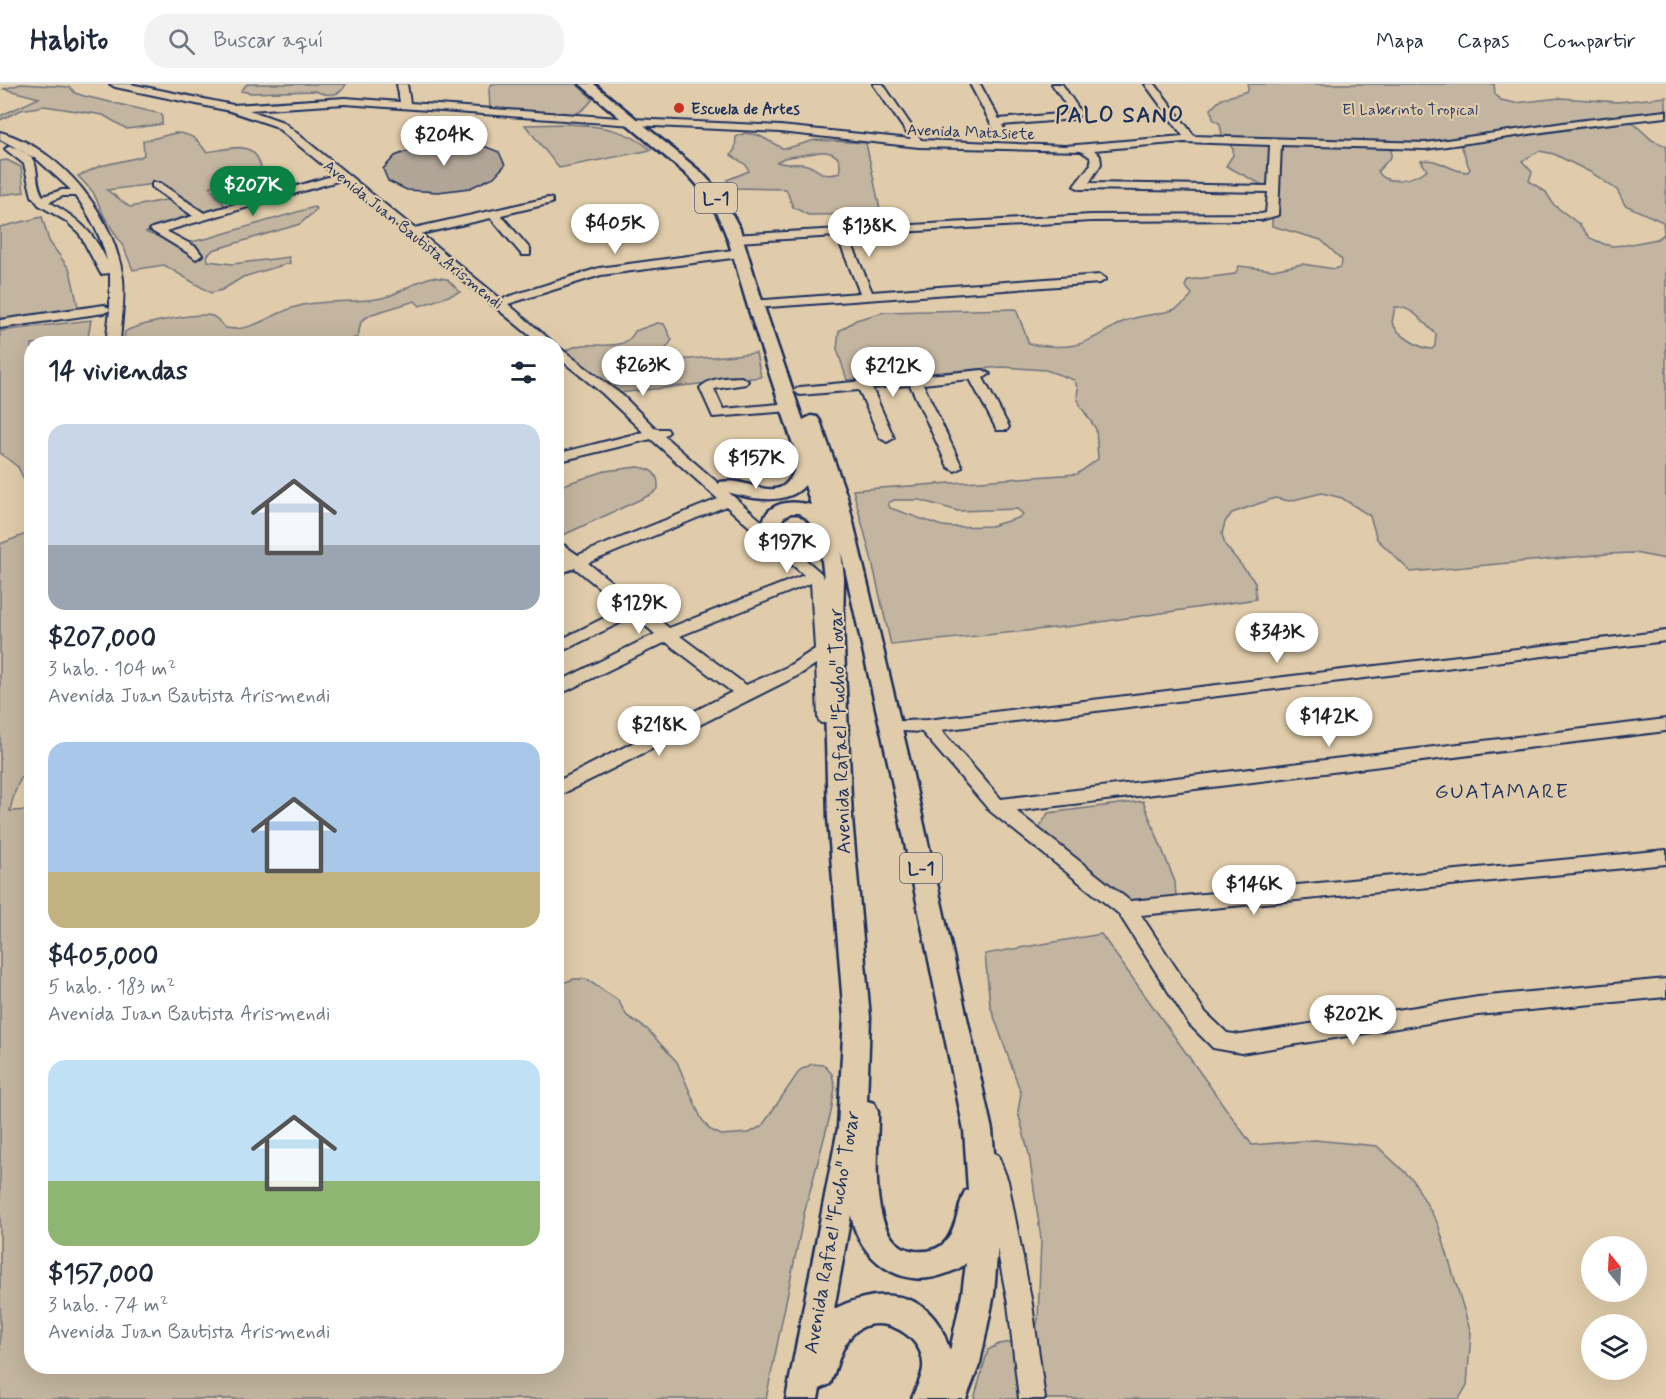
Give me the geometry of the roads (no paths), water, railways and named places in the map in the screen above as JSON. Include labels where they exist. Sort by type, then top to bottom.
[{"type":"main road","name":"L-1","points":[[586,84],[707,186],[726,214],[736,238],[754,304]]},
{"type":"main road","name":"Avenida Rafael \"Fucho\" Tovar","points":[[754,304],[838,497],[978,1130],[985,1218],[978,1294],[964,1363],[950,1399]]},
{"type":"main road","name":"Avenida Rafael \"Fucho\" Tovar","points":[[795,399],[807,459],[829,535],[824,577],[857,1018],[852,1128],[802,1399]]},
{"type":"main road","points":[[727,493],[774,495],[792,488],[806,473],[807,459]]},
{"type":"main road","points":[[772,526],[772,519],[776,513],[784,509],[798,508],[812,513],[829,535]]},
{"type":"main road","points":[[824,577],[863,607]]},
{"type":"main road","name":"L-1","points":[[857,1018],[865,1134],[865,1197],[869,1228],[879,1248],[897,1262],[923,1266],[946,1260],[958,1248],[970,1228],[974,1207],[978,1130]]},
{"type":"main road","points":[[811,1399],[827,1347],[843,1320],[867,1311],[888,1309],[909,1315],[930,1336],[939,1366],[928,1399]]},
{"type":"street","points":[[115,84],[139,86],[233,108]]},
{"type":"street","points":[[402,84],[405,105]]},
{"type":"street","points":[[878,84],[919,144]]},
{"type":"street","points":[[975,84],[1009,147]]},
{"type":"street","points":[[996,122],[1074,116],[1077,114],[1076,110],[1057,84]]},
{"type":"street","points":[[1150,84],[1191,139]]},
{"type":"street","name":"Avenida Matasiete","points":[[233,108],[345,101],[633,123],[780,129],[919,144],[1009,147],[1083,147],[1191,139],[1426,146],[1666,114]]},
{"type":"street","points":[[279,124],[267,114],[273,109],[294,104]]},
{"type":"street","name":"Avenida Juan Bautista Arismendi","points":[[233,108],[279,124],[539,336]]},
{"type":"street","points":[[0,135],[39,154],[82,193],[106,238],[117,275],[113,336]]},
{"type":"street","points":[[736,238],[1090,218],[1262,217],[1272,214],[1276,141]]},
{"type":"street","points":[[0,145],[26,157],[33,170],[34,188],[41,201],[79,225],[93,241],[107,278],[102,336]]},
{"type":"street","points":[[1083,147],[1095,156],[1096,164],[1080,186],[1273,189]]},
{"type":"street","points":[[196,255],[192,250],[156,230],[343,176]]},
{"type":"street","points":[[34,188],[43,191],[61,190],[67,186],[68,180]]},
{"type":"street","points":[[156,185],[203,216]]},
{"type":"street","points":[[41,201],[62,193],[82,193]]},
{"type":"street","points":[[412,232],[548,201]]},
{"type":"street","points":[[494,214],[526,252]]},
{"type":"street","points":[[841,232],[868,296]]},
{"type":"street","points":[[500,303],[599,272],[740,253]]},
{"type":"street","points":[[754,304],[1100,279]]},
{"type":"street","points":[[0,324],[104,309]]},
{"type":"street","points":[[564,356],[655,431],[824,577]]},
{"type":"street","points":[[741,381],[714,384],[707,388],[718,414],[864,385],[979,374],[1002,427]]},
{"type":"street","points":[[915,380],[955,467]]},
{"type":"street","points":[[864,385],[886,438]]},
{"type":"street","points":[[609,393],[633,416],[655,431],[675,454],[772,526],[824,577]]},
{"type":"street","points":[[626,436],[634,430],[636,424],[633,416]]},
{"type":"street","points":[[564,450],[655,431]]},
{"type":"street","points":[[564,456],[655,431]]},
{"type":"street","points":[[613,444],[643,443],[675,454]]},
{"type":"street","points":[[564,567],[727,493]]},
{"type":"street","points":[[564,551],[667,635],[745,693]]},
{"type":"street","points":[[564,686],[667,635],[824,577]]},
{"type":"street","name":"L-1","points":[[824,577],[820,586],[826,716],[837,762]]},
{"type":"street","points":[[564,645],[635,609]]},
{"type":"street","points":[[890,726],[927,726],[1666,636]]},
{"type":"street","points":[[564,786],[745,693],[793,671],[823,651]]},
{"type":"street","points":[[793,671],[804,672],[824,681]]},
{"type":"street","points":[[997,806],[1666,725]]},
{"type":"street","points":[[927,726],[997,806],[1126,909],[1197,1018],[1221,1042],[1241,1044],[1478,1006],[1666,988]]},
{"type":"street","points":[[1126,909],[1666,857]]},
{"type":"street","name":"L-1","points":[[978,1130],[996,1181],[1020,1304],[1032,1399]]},
{"type":"place","name":"Escuela de Artes","points":[[679,108]]},
{"type":"district","name":"PALO SANO","points":[[1120,114]]},
{"type":"district","name":"GUATAMARE","points":[[1502,791]]},
{"type":"park label","name":"El Laberinto Tropical","points":[[1410,109]]}]
